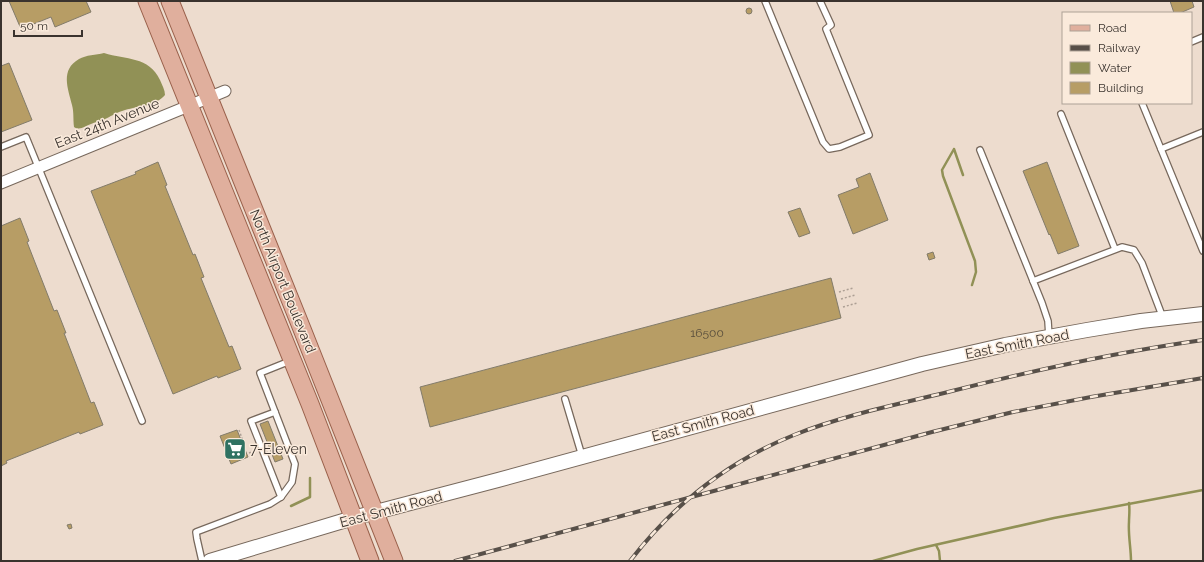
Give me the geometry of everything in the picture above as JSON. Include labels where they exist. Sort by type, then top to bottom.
[{"type":"main road","name":"North Airport Boulevard","points":[[147,1],[292,360],[370,561]]},
{"type":"main road","name":"North Airport Boulevard","points":[[170,1],[394,561]]},
{"type":"street","name":"East 24th Avenue","points":[[1,183],[225,91]]},
{"type":"street","name":"East Smith Road","points":[[210,561],[353,518],[922,364],[1005,345],[1049,337],[1134,322],[1203,314]]},
{"type":"lane","points":[[764,1],[822,142],[829,149],[840,147],[869,135],[826,29],[831,25],[820,1]]},
{"type":"lane","points":[[1192,42],[1203,37]]},
{"type":"lane","points":[[1142,104],[1203,251]]},
{"type":"lane","points":[[1060,114],[1115,249]]},
{"type":"lane","points":[[1161,149],[1203,132]]},
{"type":"lane","points":[[1,147],[26,137],[142,420]]},
{"type":"lane","points":[[980,150],[1048,321],[1049,337]]},
{"type":"lane","points":[[1033,281],[1115,249],[1122,247],[1134,250],[1142,263],[1163,319]]},
{"type":"lane","points":[[202,561],[196,532],[270,504],[281,497],[292,482],[295,464],[260,373],[292,360]]},
{"type":"lane","points":[[565,399],[582,456]]},
{"type":"lane","points":[[275,412],[250,421],[281,497]]},
{"type":"path","points":[[839,292],[853,288]]},
{"type":"path","points":[[841,299],[855,295]]},
{"type":"path","points":[[843,307],[857,303]]},
{"type":"path","points":[[239,430],[243,441]]},
{"type":"water","points":[[104,53],[136,60],[150,67],[160,80],[165,95],[152,104],[122,111],[102,121],[92,123],[82,128],[76,128],[74,127],[73,108],[67,86],[67,74],[69,68],[79,59]]},
{"type":"building","points":[[9,1],[86,1],[91,12],[55,27],[51,17],[21,29]]},
{"type":"building","points":[[1170,1],[1192,1],[1194,7],[1182,12],[1174,12]]},
{"type":"building","points":[[749,8],[752,11],[749,14],[746,11]]},
{"type":"building","points":[[9,63],[32,120],[1,132],[1,66]]},
{"type":"building","points":[[158,162],[167,185],[165,186],[193,255],[195,254],[204,277],[201,278],[229,347],[232,346],[241,369],[218,378],[217,376],[173,394],[91,191],[136,174],[135,172]]},
{"type":"building","points":[[1047,162],[1079,246],[1058,254],[1023,171]]},
{"type":"building","points":[[870,173],[888,220],[853,234],[838,195],[859,187],[856,179]]},
{"type":"building","points":[[800,208],[810,233],[799,237],[788,212]]},
{"type":"building","points":[[20,218],[29,241],[27,242],[54,311],[57,310],[66,333],[64,333],[91,403],[94,402],[103,425],[80,434],[79,432],[6,461],[7,463],[1,466],[1,226]]},
{"type":"building","points":[[933,252],[935,258],[929,260],[927,254]]},
{"type":"building","points":[[831,278],[841,318],[430,427],[420,387]]},
{"type":"building","points":[[268,421],[283,459],[275,462],[260,424]]},
{"type":"building","name":"7-Eleven","points":[[237,430],[248,457],[231,464],[220,436]]},
{"type":"building","points":[[71,524],[72,528],[69,529],[67,525]]},
{"type":"waterway","points":[[963,175],[954,149],[942,170],[975,261],[976,272],[972,285]]},
{"type":"waterway","points":[[291,506],[310,497],[310,478]]},
{"type":"waterway","points":[[873,561],[917,549],[1054,518],[1203,490]]},
{"type":"waterway","points":[[1129,503],[1131,561]]},
{"type":"waterway","points":[[936,545],[939,551],[940,561]]},
{"type":"railway","points":[[630,561],[665,521],[704,487],[747,458],[794,435],[872,410],[1014,376],[1108,356],[1203,340]]},
{"type":"railway","points":[[455,561],[932,432],[1013,412],[1203,378]]},
{"type":"place","name":"7-Eleven","points":[[235,449]]}]
